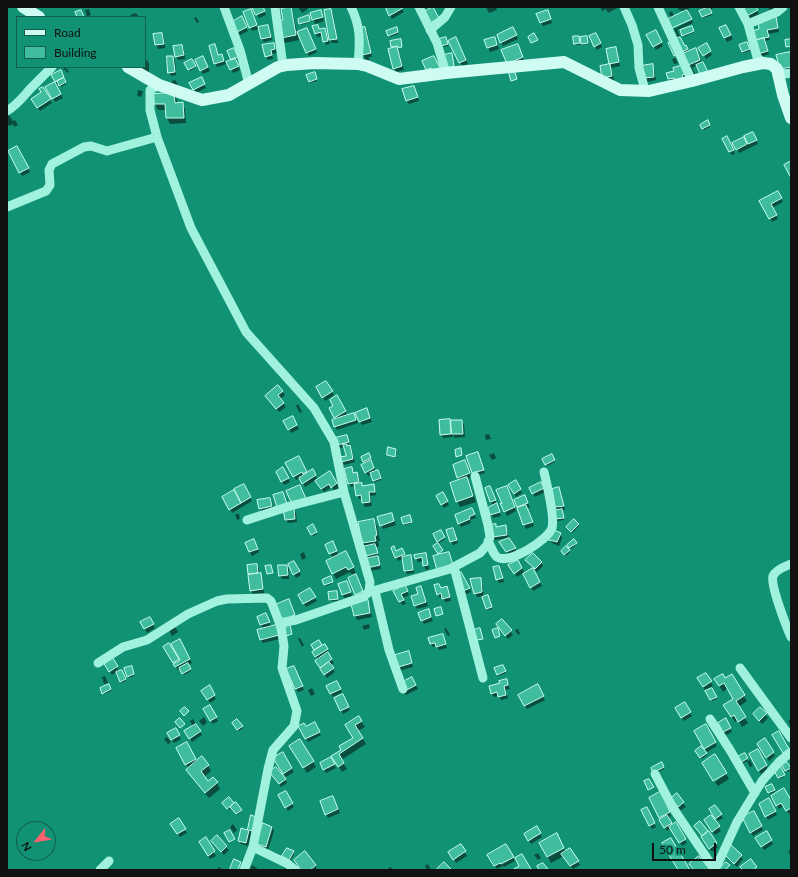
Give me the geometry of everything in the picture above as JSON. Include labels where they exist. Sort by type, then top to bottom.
[{"type":"street","points":[[24,7],[38,16]]},
{"type":"street","points":[[224,7],[240,50],[249,84]]},
{"type":"street","points":[[275,7],[283,66]]},
{"type":"street","points":[[350,7],[354,14],[360,43],[358,64]]},
{"type":"street","points":[[419,7],[437,43],[446,73]]},
{"type":"street","points":[[430,30],[445,17],[450,7]]},
{"type":"street","points":[[624,7],[632,25],[638,45],[639,68],[645,90]]},
{"type":"street","points":[[658,7],[692,81]]},
{"type":"street","points":[[739,7],[748,24],[757,57],[763,63]]},
{"type":"street","points":[[748,24],[777,12],[783,7]]},
{"type":"street","points":[[130,68],[159,85],[202,100],[229,96],[278,67],[314,63],[358,64],[399,79],[564,62],[620,90],[649,91],[763,63],[771,64],[784,74],[791,73]]},
{"type":"street","points":[[7,111],[14,107],[51,68]]},
{"type":"street","points":[[777,69],[791,118]]},
{"type":"street","points":[[159,85],[150,90],[150,110],[157,137],[190,228],[246,332],[314,408],[334,442],[344,492],[372,591],[403,689]]},
{"type":"street","points":[[7,207],[46,191],[50,185],[49,170],[52,164],[84,147],[92,146],[107,151],[157,137]]},
{"type":"street","points":[[488,541],[494,554],[498,558],[508,559],[526,551],[540,542],[549,533],[552,528],[553,521],[544,472]]},
{"type":"street","points":[[98,663],[123,647],[147,640],[188,614],[217,601],[227,599],[267,598],[271,601],[279,622],[285,622],[296,620],[363,597],[372,591],[450,569],[480,553],[487,546],[490,537],[475,476]]},
{"type":"street","points":[[247,520],[290,506],[344,492]]},
{"type":"street","points":[[791,564],[775,573],[773,580],[778,602],[791,637]]},
{"type":"street","points":[[454,567],[483,678]]},
{"type":"street","points":[[244,870],[253,847],[268,769],[274,750],[294,726],[298,711],[282,668],[284,646],[281,627],[285,622]]},
{"type":"street","points":[[740,668],[791,738]]},
{"type":"street","points":[[710,719],[755,793]]},
{"type":"street","points":[[715,870],[737,822],[762,781],[780,761],[791,752]]},
{"type":"street","points":[[654,774],[673,808],[715,870]]},
{"type":"street","points":[[253,847],[288,864],[295,870]]},
{"type":"street","points":[[100,870],[109,861]]},
{"type":"building","points":[[252,7],[263,7],[265,11],[256,15]]},
{"type":"building","points":[[291,7],[296,35],[281,38],[278,22],[283,20],[281,9]]},
{"type":"building","points":[[389,7],[403,8],[389,16],[386,9]]},
{"type":"building","points":[[433,7],[439,18],[430,23],[424,12]]},
{"type":"building","points":[[709,7],[712,13],[702,17],[699,11]]},
{"type":"building","points":[[744,7],[756,7],[758,10],[745,17]]},
{"type":"building","points":[[251,9],[257,25],[249,28],[243,12]]},
{"type":"building","points":[[331,9],[337,39],[329,40],[324,10]]},
{"type":"building","points":[[81,10],[84,16],[77,16],[75,12]]},
{"type":"building","points":[[321,10],[323,17],[312,20],[310,13]]},
{"type":"building","points":[[548,10],[551,19],[540,23],[536,14]]},
{"type":"building","points":[[687,10],[692,19],[672,28],[668,19]]},
{"type":"building","points":[[309,15],[310,21],[299,24],[298,19]]},
{"type":"building","points":[[242,16],[247,27],[237,32],[232,22]]},
{"type":"building","points":[[776,17],[778,28],[767,30],[769,37],[754,40],[752,31],[759,29],[758,22]]},
{"type":"building","points":[[268,25],[271,37],[261,39],[258,27]]},
{"type":"building","points":[[318,25],[319,29],[325,28],[328,41],[323,42],[321,32],[315,34],[312,26]]},
{"type":"building","points":[[726,25],[731,35],[724,38],[719,28]]},
{"type":"building","points":[[692,26],[694,31],[682,36],[680,30]]},
{"type":"building","points":[[365,27],[371,53],[362,55],[356,28]]},
{"type":"building","points":[[397,27],[398,32],[388,36],[386,31]]},
{"type":"building","points":[[513,27],[517,35],[500,43],[497,35]]},
{"type":"building","points":[[307,28],[316,49],[306,53],[297,32]]},
{"type":"building","points":[[656,30],[662,42],[653,47],[646,35]]},
{"type":"building","points":[[162,33],[164,44],[155,45],[153,34]]},
{"type":"building","points":[[534,33],[538,40],[531,43],[528,37]]},
{"type":"building","points":[[596,33],[601,43],[594,47],[589,36]]},
{"type":"building","points":[[573,36],[579,36],[580,43],[574,44]]},
{"type":"building","points":[[587,36],[588,43],[581,44],[580,37]]},
{"type":"building","points":[[446,37],[448,44],[441,46],[439,39]]},
{"type":"building","points":[[456,37],[466,60],[459,63],[448,41]]},
{"type":"building","points":[[495,37],[497,45],[487,48],[484,40]]},
{"type":"building","points":[[680,37],[688,49],[674,56],[668,43]]},
{"type":"building","points":[[764,38],[768,51],[758,54],[754,41]]},
{"type":"building","points":[[401,39],[402,47],[391,47],[390,41]]},
{"type":"building","points":[[791,39],[791,46],[786,47],[785,40]]},
{"type":"building","points":[[747,42],[750,49],[742,52],[739,45]]},
{"type":"building","points":[[274,43],[275,49],[271,50],[272,55],[265,57],[262,45]]},
{"type":"building","points":[[707,43],[711,51],[703,56],[698,48]]},
{"type":"building","points":[[215,44],[218,55],[222,54],[224,61],[214,64],[209,46]]},
{"type":"building","points":[[518,44],[523,57],[507,64],[501,50]]},
{"type":"building","points":[[182,45],[184,55],[175,57],[173,46]]},
{"type":"building","points":[[397,47],[402,66],[393,69],[388,49]]},
{"type":"building","points":[[616,47],[619,62],[609,64],[606,49]]},
{"type":"building","points":[[234,48],[238,57],[231,60],[227,51]]},
{"type":"building","points":[[696,48],[700,60],[686,66],[682,54]]},
{"type":"building","points":[[790,52],[791,67],[780,69],[776,55]]},
{"type":"building","points":[[452,53],[454,66],[447,68],[444,55]]},
{"type":"building","points":[[167,56],[173,56],[175,72],[168,73]]},
{"type":"building","points":[[203,56],[208,67],[200,71],[195,60]]},
{"type":"building","points":[[434,56],[440,68],[432,72],[431,68],[426,70],[422,61]]},
{"type":"building","points":[[235,58],[239,66],[230,70],[226,62]]},
{"type":"building","points":[[192,59],[196,66],[188,70],[184,63]]},
{"type":"building","points":[[703,62],[708,72],[701,76],[696,65]]},
{"type":"building","points":[[610,64],[612,76],[602,78],[600,66]]},
{"type":"building","points":[[653,64],[654,77],[643,78],[641,66]]},
{"type":"building","points":[[684,65],[686,74],[682,75],[683,80],[675,82],[674,78],[668,79],[666,73],[674,71],[673,68]]},
{"type":"building","points":[[514,69],[517,79],[511,81],[508,71]]},
{"type":"building","points":[[61,70],[64,77],[55,82],[51,75]]},
{"type":"building","points":[[315,72],[317,79],[309,82],[306,75]]},
{"type":"building","points":[[202,77],[205,84],[193,90],[189,83]]},
{"type":"building","points":[[64,78],[66,82],[59,86],[57,81]]},
{"type":"building","points":[[55,82],[61,94],[52,99],[45,87]]},
{"type":"building","points":[[414,86],[418,97],[406,101],[402,89]]},
{"type":"building","points":[[43,87],[51,99],[37,108],[31,99],[41,92],[39,89]]},
{"type":"building","points":[[174,93],[175,103],[183,102],[184,118],[166,118],[165,104],[154,104],[153,94]]},
{"type":"building","points":[[708,120],[710,125],[702,129],[700,125]]},
{"type":"building","points":[[753,132],[757,140],[748,144],[744,136]]},
{"type":"building","points":[[727,136],[734,150],[729,152],[722,139]]},
{"type":"building","points":[[744,137],[747,144],[736,150],[732,143]]},
{"type":"building","points":[[17,146],[29,168],[19,173],[8,151]]},
{"type":"building","points":[[791,161],[791,178],[784,165]]},
{"type":"building","points":[[778,191],[782,198],[771,204],[777,215],[769,219],[759,201]]},
{"type":"building","points":[[326,381],[333,391],[322,398],[316,387]]},
{"type":"building","points":[[278,385],[283,391],[278,395],[284,403],[276,409],[265,396]]},
{"type":"building","points":[[337,395],[346,411],[334,418],[329,408],[333,406],[330,400]]},
{"type":"building","points":[[367,408],[370,418],[359,422],[355,413]]},
{"type":"building","points":[[354,413],[356,420],[334,427],[332,420]]},
{"type":"building","points":[[293,416],[297,425],[288,430],[283,421]]},
{"type":"building","points":[[450,419],[451,434],[440,435],[439,420]]},
{"type":"building","points":[[451,420],[462,420],[463,434],[452,434]]},
{"type":"building","points":[[347,435],[349,442],[337,445],[335,438]]},
{"type":"building","points":[[343,444],[347,444],[347,446],[350,445],[353,459],[341,462],[340,457],[346,456]]},
{"type":"building","points":[[388,447],[396,449],[395,457],[387,455]]},
{"type":"building","points":[[461,448],[462,455],[456,457],[455,450]]},
{"type":"building","points":[[478,452],[484,470],[472,473],[466,456]]},
{"type":"building","points":[[369,453],[371,458],[363,462],[361,457]]},
{"type":"building","points":[[552,454],[555,460],[545,465],[542,459]]},
{"type":"building","points":[[299,456],[307,472],[303,474],[302,472],[293,477],[285,463]]},
{"type":"building","points":[[371,460],[374,468],[365,473],[361,465]]},
{"type":"building","points":[[465,460],[470,473],[457,478],[453,465]]},
{"type":"building","points":[[283,467],[289,478],[281,482],[276,472]]},
{"type":"building","points":[[352,467],[353,473],[357,472],[359,482],[348,484],[344,469]]},
{"type":"building","points":[[313,469],[316,475],[302,484],[299,478]]},
{"type":"building","points":[[378,470],[381,478],[373,481],[370,473]]},
{"type":"building","points":[[330,471],[337,483],[331,488],[329,484],[321,489],[315,481]]},
{"type":"building","points":[[467,477],[473,496],[456,502],[450,483]]},
{"type":"building","points":[[516,480],[521,489],[514,494],[508,485]]},
{"type":"building","points":[[541,482],[544,488],[532,494],[529,488]]},
{"type":"building","points":[[362,483],[362,486],[374,484],[375,492],[369,492],[370,502],[362,503],[361,495],[356,496],[354,484]]},
{"type":"building","points":[[244,484],[251,497],[241,503],[234,489]]},
{"type":"building","points":[[300,485],[307,501],[292,504],[286,491]]},
{"type":"building","points":[[490,486],[496,500],[490,502],[485,488]]},
{"type":"building","points":[[507,486],[515,507],[504,512],[496,490]]},
{"type":"building","points":[[559,487],[564,506],[555,507],[552,489]]},
{"type":"building","points":[[234,490],[241,503],[229,510],[222,497]]},
{"type":"building","points":[[283,492],[287,504],[278,510],[273,495]]},
{"type":"building","points":[[443,492],[448,501],[441,505],[436,496]]},
{"type":"building","points":[[525,495],[528,503],[517,507],[514,500]]},
{"type":"building","points":[[270,498],[272,506],[259,509],[257,500]]},
{"type":"building","points":[[497,503],[500,512],[490,515],[488,508]]},
{"type":"building","points":[[526,505],[533,522],[523,525],[517,508]]},
{"type":"building","points":[[294,508],[295,519],[285,520],[283,509]]},
{"type":"building","points":[[472,508],[475,514],[469,517],[470,519],[458,524],[455,515]]},
{"type":"building","points":[[562,509],[564,518],[555,519],[554,511]]},
{"type":"building","points":[[392,513],[394,521],[380,526],[377,517]]},
{"type":"building","points":[[410,515],[412,522],[403,524],[401,518]]},
{"type":"building","points":[[374,519],[377,535],[375,536],[376,541],[362,543],[358,522]]},
{"type":"building","points":[[574,519],[579,524],[571,532],[566,527]]},
{"type":"building","points":[[313,524],[317,532],[311,535],[307,528]]},
{"type":"building","points":[[496,524],[496,527],[506,525],[507,535],[492,537],[490,525]]},
{"type":"building","points":[[453,528],[457,540],[450,542],[446,530]]},
{"type":"building","points":[[441,530],[445,537],[437,542],[433,534]]},
{"type":"building","points":[[554,530],[561,533],[557,542],[549,540]]},
{"type":"building","points":[[509,538],[516,548],[506,552],[499,542]]},
{"type":"building","points":[[254,539],[258,549],[249,552],[245,543]]},
{"type":"building","points":[[574,539],[577,543],[569,548],[567,545]]},
{"type":"building","points":[[333,541],[337,551],[329,554],[325,545]]},
{"type":"building","points":[[438,543],[443,550],[438,554],[433,546]]},
{"type":"building","points":[[375,544],[378,553],[366,556],[362,547]]},
{"type":"building","points":[[394,546],[396,551],[402,548],[405,554],[395,558],[391,548]]},
{"type":"building","points":[[566,546],[570,550],[564,555],[561,551]]},
{"type":"building","points":[[346,551],[354,567],[348,570],[346,567],[332,574],[326,561]]},
{"type":"building","points":[[449,552],[453,565],[437,570],[433,556]]},
{"type":"building","points":[[426,553],[428,565],[423,566],[422,557],[415,559],[414,555]]},
{"type":"building","points":[[533,553],[542,562],[535,569],[525,560]]},
{"type":"building","points":[[411,555],[413,570],[404,571],[402,557]]},
{"type":"building","points":[[378,556],[380,565],[367,568],[365,559]]},
{"type":"building","points":[[518,560],[522,568],[514,574],[508,565]]},
{"type":"building","points":[[294,561],[300,571],[293,575],[288,564]]},
{"type":"building","points":[[257,564],[258,573],[248,574],[247,565]]},
{"type":"building","points":[[271,565],[273,573],[267,574],[265,566]]},
{"type":"building","points":[[278,565],[287,565],[288,575],[279,576]]},
{"type":"building","points":[[499,566],[503,578],[496,580],[493,567]]},
{"type":"building","points":[[533,568],[540,582],[530,588],[523,574]]},
{"type":"building","points":[[461,572],[470,588],[463,591],[457,575]]},
{"type":"building","points":[[261,573],[263,589],[250,591],[248,575]]},
{"type":"building","points":[[356,574],[363,591],[355,595],[348,578]]},
{"type":"building","points":[[331,576],[333,582],[324,585],[322,580]]},
{"type":"building","points":[[481,578],[482,592],[474,594],[470,579]]},
{"type":"building","points":[[347,581],[351,592],[342,595],[338,584]]},
{"type":"building","points":[[439,584],[441,588],[447,586],[450,597],[442,599],[441,593],[437,595],[434,585]]},
{"type":"building","points":[[405,585],[408,591],[401,594],[404,600],[399,602],[393,591]]},
{"type":"building","points":[[421,586],[426,602],[414,606],[411,596],[418,594],[416,588]]},
{"type":"building","points":[[310,588],[316,597],[303,604],[298,595]]},
{"type":"building","points":[[337,591],[338,599],[329,600],[328,592]]},
{"type":"building","points":[[488,595],[492,607],[486,609],[482,597]]},
{"type":"building","points":[[289,599],[295,615],[281,620],[275,605]]},
{"type":"building","points":[[368,600],[370,613],[354,616],[351,604]]},
{"type":"building","points":[[441,607],[443,614],[436,616],[434,609]]},
{"type":"building","points":[[429,609],[431,617],[421,621],[418,613]]},
{"type":"building","points":[[266,613],[270,622],[260,625],[257,617]]},
{"type":"building","points":[[150,617],[154,624],[144,629],[140,622]]},
{"type":"building","points":[[502,619],[512,630],[505,636],[496,624]]},
{"type":"building","points":[[276,625],[279,635],[260,640],[257,630]]},
{"type":"building","points":[[290,625],[292,634],[286,636],[283,627]]},
{"type":"building","points":[[480,628],[483,639],[477,640],[474,630]]},
{"type":"building","points":[[498,628],[500,636],[495,638],[492,630]]},
{"type":"building","points":[[443,634],[446,644],[436,647],[435,643],[430,644],[428,638]]},
{"type":"building","points":[[180,639],[190,659],[175,667],[173,664],[180,660],[171,644]]},
{"type":"building","points":[[319,640],[322,645],[314,650],[311,645]]},
{"type":"building","points":[[169,643],[179,659],[173,663],[163,647]]},
{"type":"building","points":[[325,644],[328,649],[315,657],[312,652]]},
{"type":"building","points":[[409,651],[412,663],[395,668],[392,656]]},
{"type":"building","points":[[328,652],[332,659],[320,668],[315,661]]},
{"type":"building","points":[[112,657],[118,666],[109,672],[103,662]]},
{"type":"building","points":[[329,662],[334,668],[324,675],[320,669]]},
{"type":"building","points":[[188,663],[191,669],[182,674],[179,668]]},
{"type":"building","points":[[503,665],[506,671],[497,675],[494,668]]},
{"type":"building","points":[[132,666],[134,674],[127,677],[124,668]]},
{"type":"building","points":[[294,666],[303,686],[295,689],[286,669]]},
{"type":"building","points":[[122,670],[126,679],[120,682],[116,672]]},
{"type":"building","points":[[706,673],[712,681],[703,687],[697,678]]},
{"type":"building","points":[[723,674],[725,678],[732,674],[745,695],[736,701],[746,717],[738,722],[734,715],[731,717],[723,705],[733,699],[724,683],[719,686],[714,679]]},
{"type":"building","points":[[412,677],[416,685],[403,692],[399,684]]},
{"type":"building","points":[[507,679],[508,685],[504,686],[506,695],[498,697],[497,692],[491,694],[489,686]]},
{"type":"building","points":[[337,681],[341,689],[330,694],[326,686]]},
{"type":"building","points":[[109,684],[111,689],[102,694],[100,688]]},
{"type":"building","points":[[538,684],[544,696],[524,706],[518,695]]},
{"type":"building","points":[[210,685],[215,695],[207,700],[201,691]]},
{"type":"building","points":[[712,688],[717,697],[710,700],[705,691]]},
{"type":"building","points":[[343,694],[349,707],[340,711],[334,698]]},
{"type":"building","points":[[685,702],[691,712],[681,718],[675,708]]},
{"type":"building","points":[[210,705],[217,717],[210,721],[203,709]]},
{"type":"building","points":[[185,707],[189,711],[184,716],[180,711]]},
{"type":"building","points":[[760,707],[767,713],[759,721],[753,714]]},
{"type":"building","points":[[359,716],[362,721],[355,725],[363,738],[339,754],[344,763],[338,767],[331,756],[341,750],[339,746],[353,738],[345,725]]},
{"type":"building","points":[[180,718],[185,724],[180,728],[175,722]]},
{"type":"building","points":[[726,718],[731,728],[723,732],[718,723]]},
{"type":"building","points":[[237,719],[243,726],[237,730],[232,723]]},
{"type":"building","points":[[315,722],[320,732],[305,739],[298,726],[304,723],[306,726]]},
{"type":"building","points":[[196,724],[201,731],[189,739],[184,731]]},
{"type":"building","points":[[706,724],[716,742],[704,749],[694,731]]},
{"type":"building","points":[[176,728],[180,735],[171,740],[167,733]]},
{"type":"building","points":[[779,731],[789,749],[783,753],[772,735]]},
{"type":"building","points":[[765,738],[774,752],[766,758],[757,744]]},
{"type":"building","points":[[300,739],[314,761],[303,768],[289,746]]},
{"type":"building","points":[[187,742],[196,759],[185,765],[176,748]]},
{"type":"building","points":[[701,746],[707,753],[700,758],[695,751]]},
{"type":"building","points":[[758,749],[767,765],[758,771],[749,754]]},
{"type":"building","points":[[283,752],[292,768],[283,774],[273,758]]},
{"type":"building","points":[[745,753],[748,758],[740,763],[737,757]]},
{"type":"building","points":[[715,754],[727,773],[713,781],[702,763]]},
{"type":"building","points":[[202,756],[209,765],[201,771],[208,781],[213,777],[218,782],[205,793],[186,770]]},
{"type":"building","points":[[331,757],[335,764],[323,770],[320,763]]},
{"type":"building","points":[[662,762],[664,767],[653,773],[651,768]]},
{"type":"building","points":[[787,762],[791,768],[785,771],[782,765]]},
{"type":"building","points":[[276,767],[286,779],[279,784],[269,772]]},
{"type":"building","points":[[781,767],[785,775],[778,778],[774,771]]},
{"type":"building","points":[[649,779],[654,787],[648,790],[644,781]]},
{"type":"building","points":[[772,784],[775,790],[768,793],[765,787]]},
{"type":"building","points":[[784,788],[791,800],[791,808],[786,811],[781,803],[776,806],[771,796]]},
{"type":"building","points":[[286,791],[293,803],[285,808],[278,795]]},
{"type":"building","points":[[661,791],[670,812],[659,818],[649,798]]},
{"type":"building","points":[[677,793],[684,802],[678,807],[671,798]]},
{"type":"building","points":[[333,796],[338,809],[325,815],[320,801]]},
{"type":"building","points":[[229,797],[234,803],[227,809],[222,803]]},
{"type":"building","points":[[769,798],[776,811],[765,817],[759,804]]},
{"type":"building","points":[[236,802],[242,810],[236,814],[230,807]]},
{"type":"building","points":[[715,805],[722,814],[715,819],[709,809]]},
{"type":"building","points":[[647,807],[655,823],[649,826],[641,810]]},
{"type":"building","points":[[754,811],[762,826],[750,833],[742,817]]},
{"type":"building","points":[[251,815],[256,817],[253,831],[249,830],[246,843],[238,841],[241,828],[247,830]]},
{"type":"building","points":[[667,815],[672,823],[664,828],[659,820]]},
{"type":"building","points":[[711,815],[720,826],[712,832],[704,820]]},
{"type":"building","points":[[179,818],[186,829],[177,834],[170,824]]},
{"type":"building","points":[[700,821],[708,831],[702,836],[694,826]]},
{"type":"building","points":[[676,822],[686,839],[679,843],[669,827]]},
{"type":"building","points":[[263,823],[272,827],[266,847],[257,844]]},
{"type":"building","points":[[537,826],[541,833],[528,841],[524,834]]},
{"type":"building","points":[[230,830],[235,839],[229,842],[224,833]]},
{"type":"building","points":[[709,831],[717,843],[709,849],[701,837]]},
{"type":"building","points":[[767,831],[772,840],[761,847],[755,838]]},
{"type":"building","points":[[557,833],[564,848],[547,857],[539,843]]},
{"type":"building","points":[[217,835],[227,846],[221,852],[211,841]]},
{"type":"building","points":[[206,837],[215,851],[208,856],[199,842]]},
{"type":"building","points":[[671,838],[690,870],[678,870],[662,843]]},
{"type":"building","points":[[461,844],[466,851],[453,860],[448,852]]},
{"type":"building","points":[[506,844],[514,857],[494,866],[487,855]]},
{"type":"building","points":[[731,845],[742,855],[734,864],[723,853]]},
{"type":"building","points":[[287,848],[294,851],[289,860],[282,856]]},
{"type":"building","points":[[570,848],[579,861],[570,866],[561,854]]},
{"type":"building","points":[[305,851],[316,865],[310,870],[301,870],[294,860]]},
{"type":"building","points":[[522,854],[531,869],[512,870],[519,866],[515,858]]},
{"type":"building","points":[[699,856],[710,870],[694,870],[689,864]]},
{"type":"building","points":[[234,859],[241,862],[238,870],[230,869]]},
{"type":"building","points":[[751,859],[757,867],[753,870],[743,870],[740,867]]},
{"type":"building","points":[[444,862],[452,870],[436,870]]},
{"type":"building","points":[[726,862],[730,865],[725,870],[718,870]]},
{"type":"building","points":[[543,863],[548,869],[539,870],[537,866]]}]
